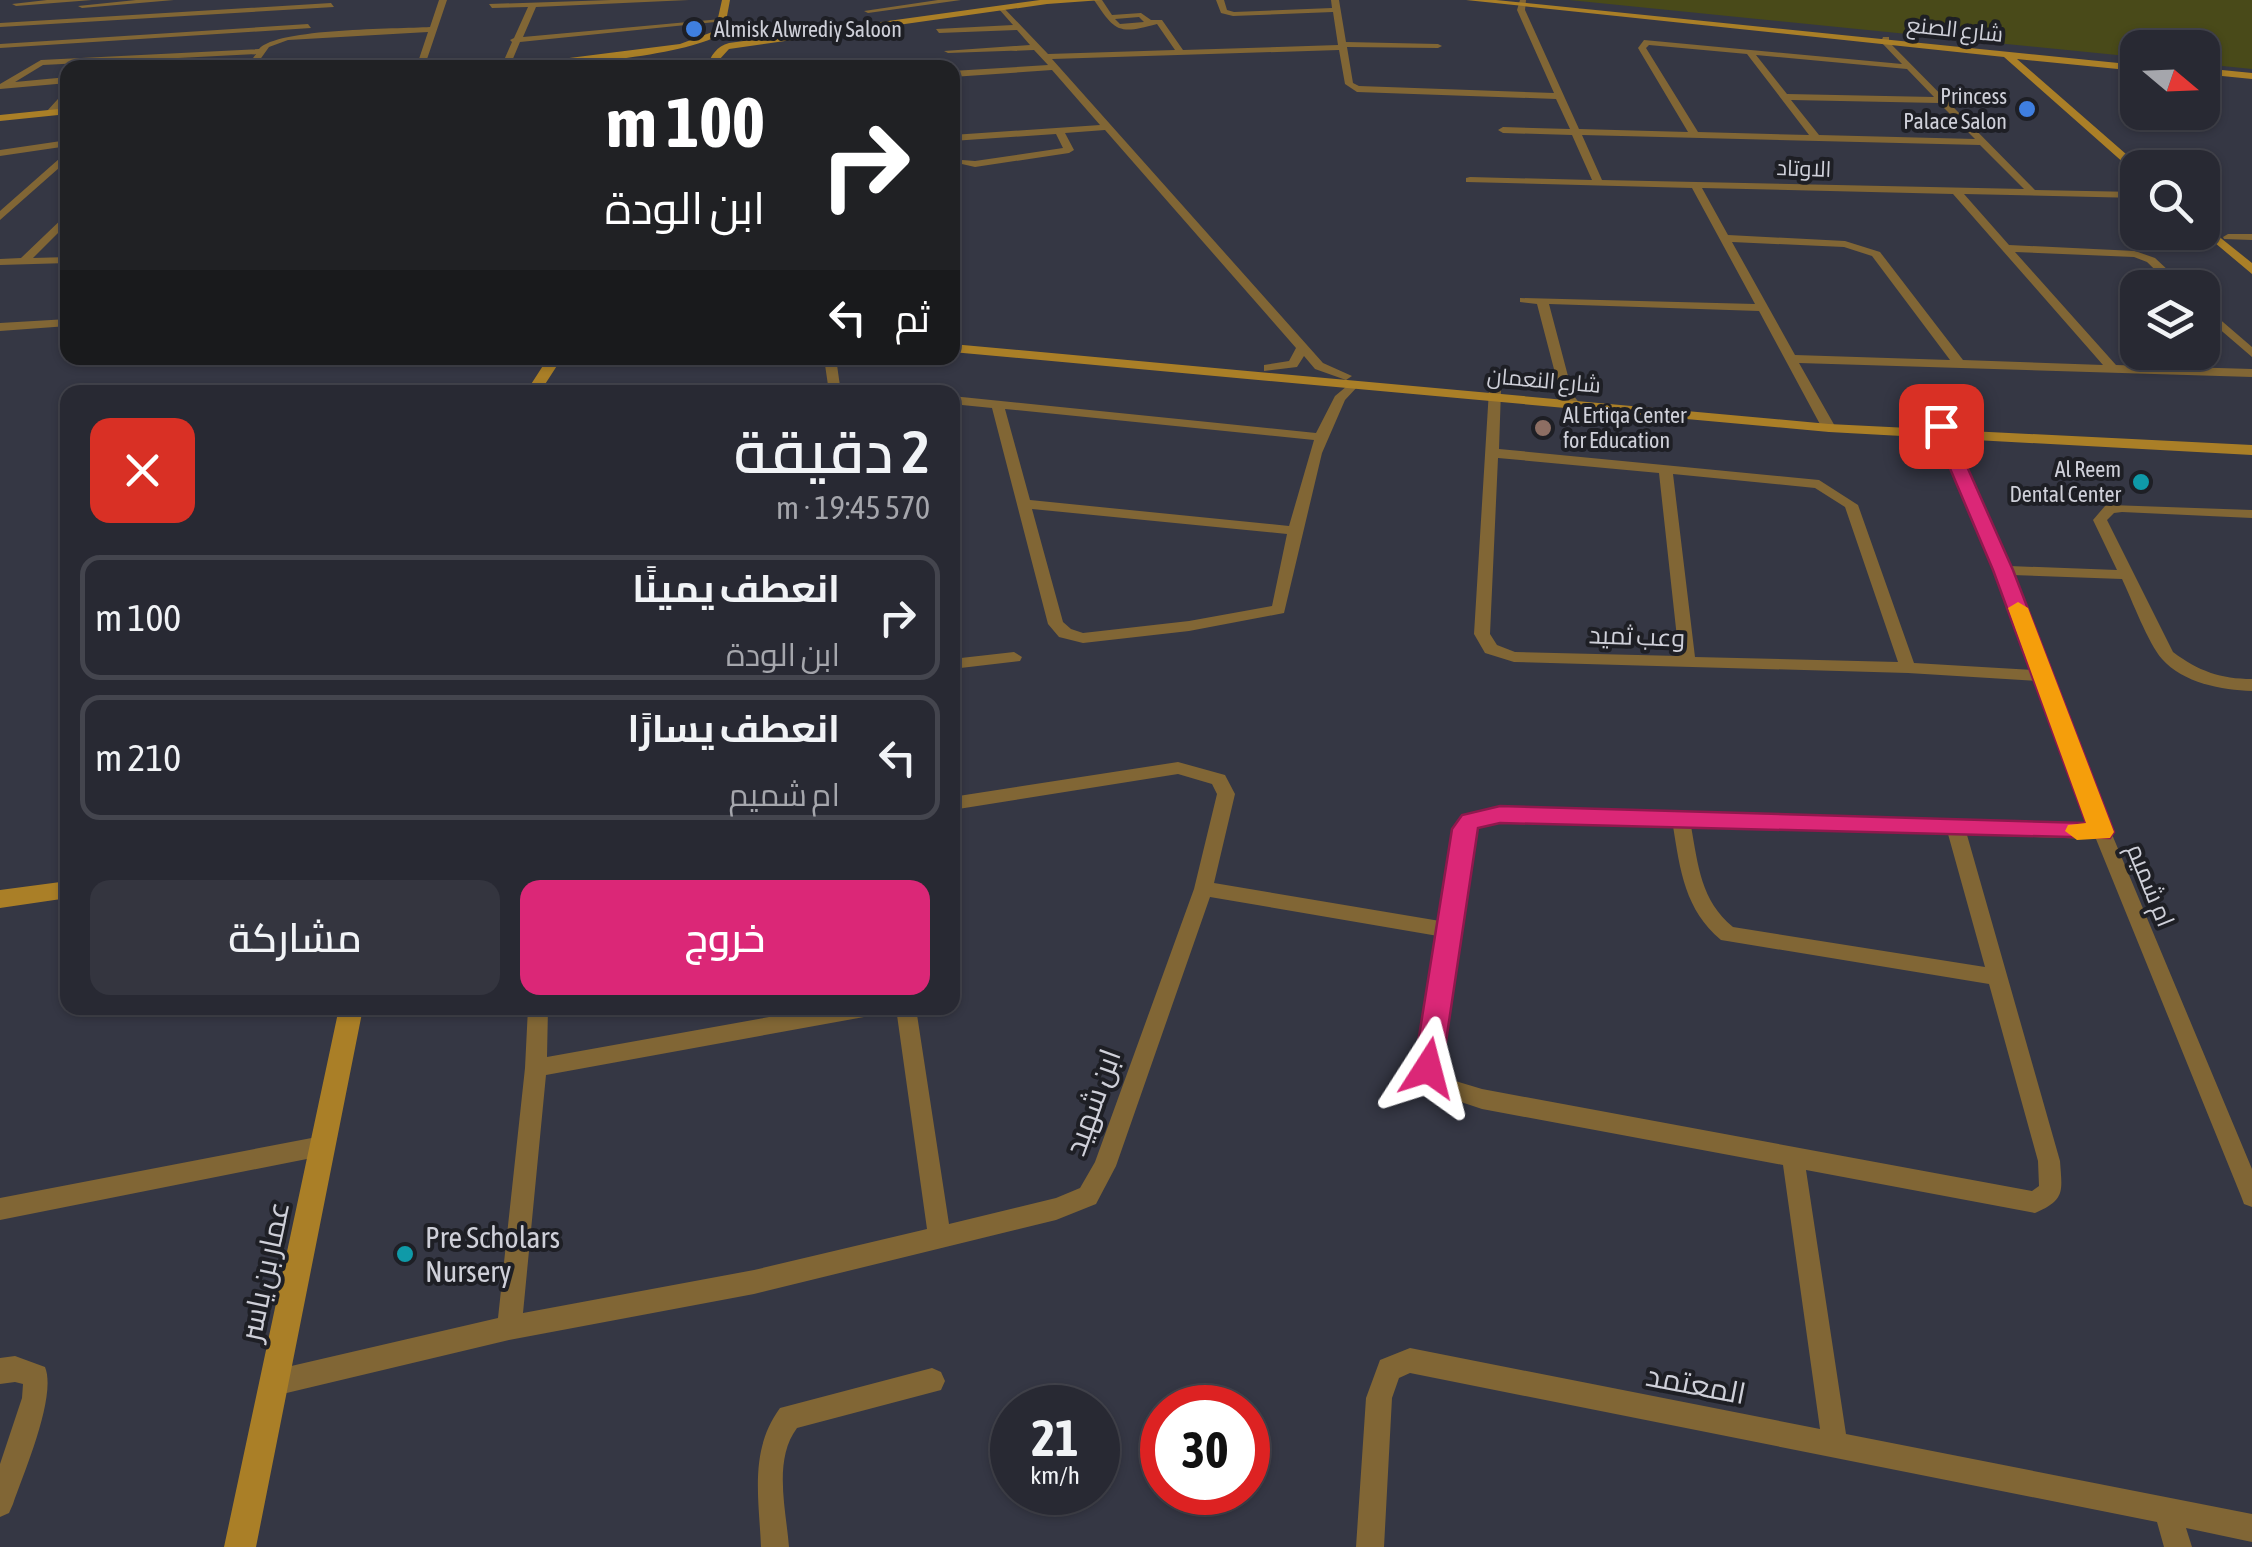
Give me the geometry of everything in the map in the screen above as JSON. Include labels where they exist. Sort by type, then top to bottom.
[{"type":"street","points":[[0,17],[19,2],[170,0]]},
{"type":"street","points":[[206,13],[216,0]]},
{"type":"street","points":[[422,60],[443,0]]},
{"type":"street","points":[[492,6],[685,0]]},
{"type":"street","points":[[714,60],[724,37],[726,0]]},
{"type":"street","points":[[866,5],[912,0]]},
{"type":"street","points":[[866,5],[957,0]]},
{"type":"street","points":[[514,40],[618,25],[757,40],[1059,0]]},
{"type":"street","points":[[1045,1],[1098,0],[1116,25],[1125,28],[1159,22],[1180,52]]},
{"type":"street","points":[[1220,0],[1224,11],[1233,14],[1336,5],[1348,84],[1363,91],[1560,96]]},
{"type":"street","name":"شارع الصنع","points":[[1470,0],[2120,64]]},
{"type":"street","name":"شارع الصنع","points":[[1507,0],[1522,3]]},
{"type":"street","points":[[34,44],[86,2]]},
{"type":"street","points":[[299,38],[333,3]]},
{"type":"street","points":[[0,25],[333,3]]},
{"type":"street","points":[[1522,3],[1598,182]]},
{"type":"street","points":[[507,60],[532,5]]},
{"type":"street","points":[[866,5],[878,24]]},
{"type":"street","points":[[996,404],[1056,624],[1065,634],[1083,638],[1279,610],[1320,437],[1350,380],[1326,371],[1002,8]]},
{"type":"street","points":[[179,60],[221,12]]},
{"type":"street","points":[[0,46],[308,26]]},
{"type":"street","points":[[939,31],[1020,27]]},
{"type":"street","points":[[254,60],[276,41],[431,29]]},
{"type":"street","points":[[597,60],[704,44],[724,37]]},
{"type":"street","points":[[704,44],[724,37]]},
{"type":"street","points":[[1886,40],[1908,68],[2033,192]]},
{"type":"street","points":[[1695,134],[1642,48],[1644,44],[1662,42],[1908,68]]},
{"type":"street","points":[[41,63],[38,58],[51,44]]},
{"type":"street","points":[[704,44],[712,60]]},
{"type":"street","points":[[1046,57],[1342,45],[1438,46]]},
{"type":"street","points":[[948,53],[1037,47]]},
{"type":"street","points":[[1749,51],[1816,138]]},
{"type":"street","points":[[144,60],[259,52]]},
{"type":"street","points":[[2011,53],[2126,150]]},
{"type":"street","points":[[2011,53],[2120,153]]},
{"type":"street","points":[[1,87],[41,63],[60,63]]},
{"type":"street","points":[[960,73],[1056,67]]},
{"type":"street","points":[[2220,75],[2249,78]]},
{"type":"street","points":[[1,87],[60,81]]},
{"type":"street","points":[[1785,96],[1940,100]]},
{"type":"street","points":[[50,113],[60,100]]},
{"type":"street","points":[[0,118],[60,112]]},
{"type":"street","points":[[960,138],[1109,127]]},
{"type":"street","points":[[1503,130],[1982,142]]},
{"type":"street","points":[[960,162],[975,164],[1069,150],[1059,132]]},
{"type":"street","points":[[0,153],[60,144]]},
{"type":"street","points":[[0,218],[60,168]]},
{"type":"street","name":"الاوتاد","points":[[1470,180],[2120,194]]},
{"type":"street","points":[[1696,185],[1826,423]]},
{"type":"street","points":[[1957,192],[2112,368]]},
{"type":"street","points":[[24,261],[60,224]]},
{"type":"street","points":[[2220,229],[2252,257]]},
{"type":"street","points":[[2228,236],[2252,237]]},
{"type":"street","points":[[1724,238],[1846,244],[1876,254],[1958,364]]},
{"type":"street","points":[[2220,242],[2252,270]]},
{"type":"street","points":[[2007,248],[2135,254],[2151,260],[2162,270]]},
{"type":"street","points":[[0,262],[60,260]]},
{"type":"street","points":[[1524,300],[1764,308]]},
{"type":"street","points":[[1542,300],[1571,401]]},
{"type":"street","points":[[0,327],[60,323]]},
{"type":"street","points":[[2220,324],[2252,353]]},
{"type":"street","name":"شارع النعمان","points":[[960,340],[1826,423],[2252,450]]},
{"type":"street","points":[[1268,368],[1293,364],[1304,347]]},
{"type":"street","name":"شارع النعمان","points":[[960,349],[1320,382],[1350,380]]},
{"type":"street","points":[[1793,359],[2252,373]]},
{"type":"street","points":[[1320,382],[1332,411]]},
{"type":"street","name":"وعب ثميد","points":[[1494,394],[1482,634],[1491,649],[1514,657],[1908,668],[2044,676]]},
{"type":"street","points":[[960,401],[1320,437]]},
{"type":"street","name":"شارع النعمان","points":[[1943,431],[2252,440]]},
{"type":"street","name":"ام شميم","points":[[1943,431],[2003,570],[2102,832],[2252,1196]]},
{"type":"street","points":[[1493,453],[1819,484],[1851,505],[1908,668]]},
{"type":"street","points":[[1666,471],[1688,663]]},
{"type":"street","points":[[1024,504],[1297,531]]},
{"type":"street","points":[[2252,514],[2110,509],[2100,520],[2167,656],[2180,667],[2212,682],[2252,685]]},
{"type":"street","points":[[2003,570],[2128,576]]},
{"type":"street","points":[[960,663],[1014,657]]},
{"type":"street","name":"ابن شهيد","points":[[274,1383],[510,1328],[754,1282],[940,1239],[1056,1209],[1088,1196],[1105,1166],[1202,889],[1226,794],[1219,779],[1178,768],[960,803]]},
{"type":"street","points":[[1956,829],[2048,1162],[2051,1191],[2035,1202],[1482,1099],[1445,1088],[1428,1068],[1464,829],[1470,822],[1500,814],[2102,832]]},
{"type":"street","points":[[1681,820],[1696,898],[1712,923],[1728,934],[1997,977]]},
{"type":"street","points":[[0,899],[60,889]]},
{"type":"street","points":[[1202,889],[1448,930]]},
{"type":"street","name":"عمار بن ياسر","points":[[240,1547],[350,1015]]},
{"type":"street","points":[[510,1328],[538,1015]]},
{"type":"street","points":[[536,1068],[826,1015]]},
{"type":"street","points":[[907,1015],[940,1239]]},
{"type":"street","points":[[0,1209],[322,1146]]},
{"type":"street","points":[[1793,1156],[1835,1445]]},
{"type":"street","name":"المعتمد","points":[[1370,1547],[1379,1398],[1389,1370],[1410,1360],[2252,1528]]},
{"type":"street","points":[[0,1371],[15,1369],[36,1376],[36,1398],[0,1504]]},
{"type":"street","points":[[775,1547],[772,1444],[778,1428],[788,1418],[932,1381]]},
{"type":"street","points":[[2167,1511],[2178,1547]]},
{"type":"shaded area","points":[[1569,0],[2252,0],[2252,69],[2220,66],[2220,30],[2120,30],[2120,55]]},
{"type":"slow traffic","points":[[2018,608],[2102,832],[2077,831]]},
{"type":"place","name":"Almisk Alwrediy Saloon","points":[[694,29]]},
{"type":"place","name":"Princess Palace Salon","points":[[2027,109]]},
{"type":"place","name":"Al Ertiqa Center for Education","points":[[1543,428]]},
{"type":"place","name":"Al Reem Dental Center","points":[[2141,482]]},
{"type":"place","name":"Pre Scholars Nursery","points":[[405,1254]]},
{"type":"route","points":[[1428,1068],[1464,829],[1470,822],[1500,814],[2102,832],[2003,570],[1941,426]]}]
